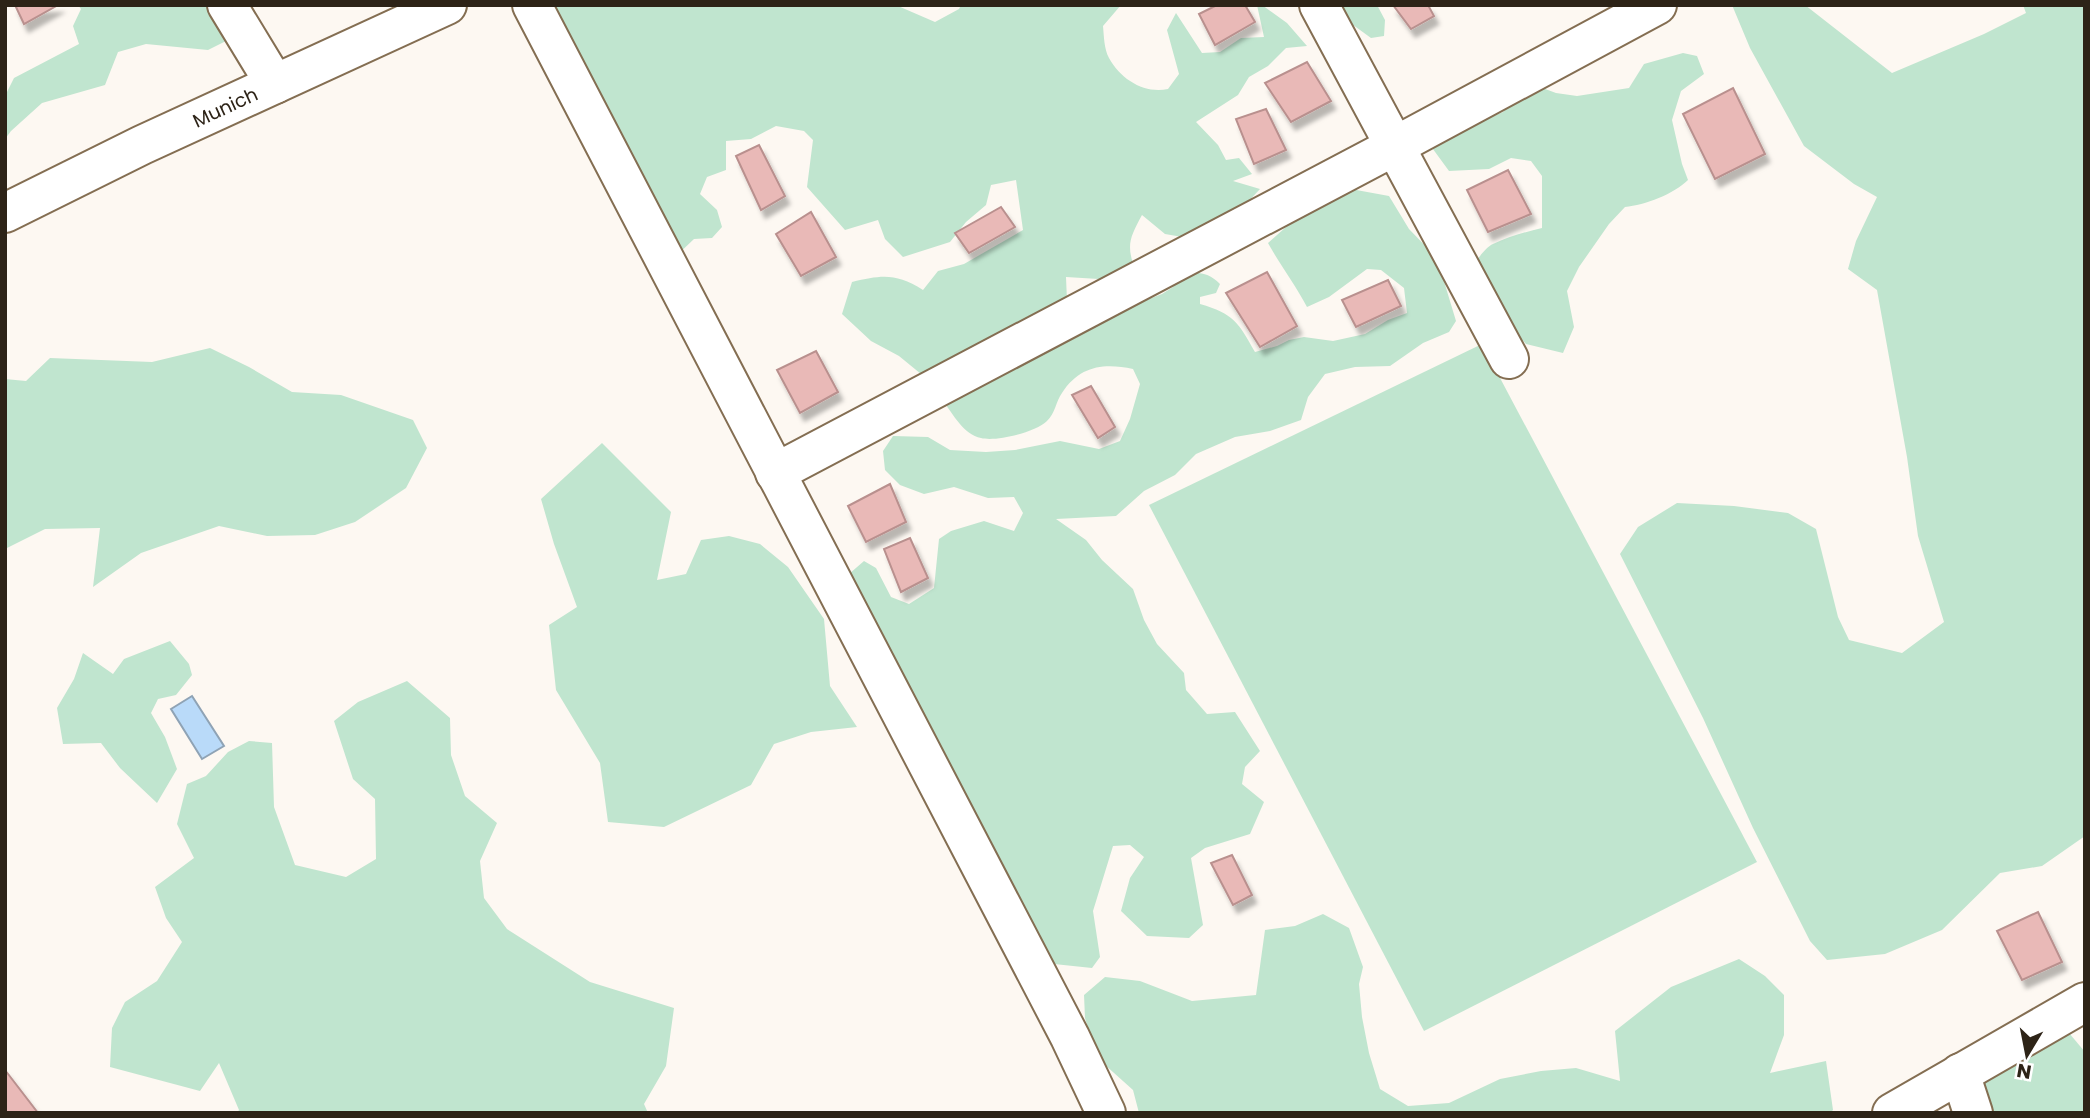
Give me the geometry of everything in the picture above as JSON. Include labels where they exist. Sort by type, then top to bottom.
[{"type":"street","points":[[227,5],[275,84]]},
{"type":"street","name":"Munich","points":[[5,213],[142,145],[447,5]]},
{"type":"street","points":[[531,5],[1070,1037],[1106,1113]]},
{"type":"street","points":[[1319,5],[1509,359]]},
{"type":"street","points":[[775,473],[1657,5]]},
{"type":"street","points":[[1892,1113],[2085,1002]]},
{"type":"street","points":[[1961,1073],[1973,1113]]},
{"type":"green space","points":[[78,5],[210,5],[232,38],[208,50],[146,44],[118,52],[105,85],[42,103],[5,139],[5,96],[14,78],[79,44],[73,26],[81,9]]},
{"type":"green space","points":[[542,5],[898,6],[935,22],[959,9],[961,5],[1121,5],[1103,26],[1107,54],[1120,73],[1134,84],[1159,90],[1168,89],[1179,74],[1167,30],[1176,13],[1202,53],[1220,52],[1241,38],[1264,37],[1257,5],[1262,5],[1287,23],[1307,46],[1286,48],[1268,66],[1249,77],[1238,95],[1196,122],[1218,145],[1226,160],[1239,158],[1252,174],[1233,181],[1260,189],[1246,204],[1213,220],[1188,238],[1165,234],[1142,215],[1130,243],[1136,272],[1115,280],[1066,277],[1067,301],[939,368],[921,374],[899,356],[871,341],[842,314],[852,282],[889,277],[923,290],[938,271],[964,264],[1023,230],[1016,180],[991,185],[986,205],[966,222],[950,242],[903,257],[885,239],[878,220],[845,230],[807,187],[813,140],[804,131],[776,126],[751,139],[726,141],[726,170],[707,177],[700,194],[717,210],[722,227],[712,238],[694,239],[673,259]]},
{"type":"green space","points":[[1339,5],[1377,5],[1385,20],[1384,36],[1371,38],[1349,22]]},
{"type":"green space","points":[[1732,5],[1805,5],[1892,73],[2026,13],[2023,5],[2085,5],[2085,836],[2042,866],[2000,873],[1942,930],[1885,954],[1827,960],[1810,941],[1753,828],[1703,718],[1620,554],[1638,527],[1677,503],[1734,506],[1788,513],[1816,529],[1838,617],[1849,640],[1902,653],[1944,622],[1918,536],[1907,457],[1877,290],[1848,269],[1856,241],[1877,197],[1854,184],[1804,146],[1750,48]]},
{"type":"green space","points":[[1683,53],[1697,56],[1704,74],[1681,91],[1672,120],[1688,180],[1659,198],[1625,207],[1609,224],[1579,267],[1567,291],[1574,327],[1563,353],[1526,344],[1501,316],[1473,264],[1493,244],[1542,228],[1542,176],[1531,161],[1511,158],[1489,169],[1449,171],[1430,145],[1451,133],[1503,112],[1529,83],[1556,93],[1577,96],[1629,88],[1644,64]]},
{"type":"green space","points":[[1340,187],[1389,196],[1409,229],[1437,258],[1456,321],[1449,332],[1423,343],[1390,366],[1355,367],[1325,374],[1308,397],[1301,420],[1270,431],[1235,437],[1196,454],[1175,475],[1144,491],[1116,516],[1056,519],[1086,540],[1102,560],[1133,589],[1144,620],[1157,644],[1184,673],[1186,690],[1207,714],[1235,712],[1260,751],[1245,767],[1242,784],[1264,802],[1250,834],[1205,848],[1191,858],[1203,925],[1189,938],[1147,936],[1121,911],[1130,878],[1144,857],[1130,845],[1113,846],[1093,911],[1100,957],[1092,968],[1054,964],[1021,932],[849,574],[864,561],[876,568],[891,597],[909,604],[934,588],[939,539],[951,531],[984,521],[1014,531],[1023,513],[1014,497],[988,498],[954,487],[924,494],[900,485],[885,470],[883,451],[893,436],[928,437],[950,450],[986,452],[1015,450],[1060,441],[1099,449],[1120,441],[1130,419],[1140,384],[1133,369],[1113,366],[1085,372],[1069,384],[1047,421],[1034,429],[1006,437],[988,439],[969,433],[943,401],[1083,328],[1105,321],[1162,294],[1173,287],[1182,274],[1203,274],[1220,284],[1216,293],[1200,297],[1200,304],[1234,320],[1255,352],[1304,337],[1333,341],[1365,334],[1388,320],[1407,313],[1404,288],[1381,270],[1367,269],[1329,297],[1307,307],[1268,243],[1295,219]]},
{"type":"green space","points":[[1482,344],[1757,862],[1424,1031],[1149,505]]},
{"type":"green space","points":[[210,348],[292,392],[341,395],[413,420],[427,448],[406,488],[355,522],[315,535],[267,536],[219,526],[141,553],[93,587],[100,528],[45,529],[5,549],[5,379],[26,381],[50,358],[152,362]]},
{"type":"green space","points":[[602,443],[671,512],[657,580],[686,574],[701,540],[729,536],[760,544],[788,567],[824,619],[830,686],[857,727],[811,732],[774,744],[751,785],[664,827],[608,822],[600,763],[556,690],[549,625],[577,607],[541,499]]},
{"type":"green space","points":[[170,641],[189,664],[192,675],[176,695],[158,699],[151,713],[165,737],[177,769],[157,803],[120,768],[101,743],[63,744],[57,708],[74,679],[83,653],[113,674],[124,659]]},
{"type":"green space","points":[[407,681],[450,718],[451,755],[465,796],[497,823],[480,861],[484,898],[507,929],[590,982],[674,1008],[666,1066],[644,1104],[648,1113],[237,1113],[239,1110],[219,1063],[200,1091],[110,1067],[112,1028],[125,1002],[157,981],[182,942],[166,918],[155,887],[194,858],[177,824],[187,784],[206,776],[228,752],[249,741],[272,743],[274,807],[295,865],[346,877],[376,859],[375,799],[353,779],[334,721],[358,702]]},
{"type":"green space","points":[[1323,914],[1349,928],[1363,967],[1359,984],[1362,1017],[1380,1089],[1408,1106],[1449,1103],[1500,1079],[1541,1071],[1576,1068],[1620,1081],[1615,1031],[1671,987],[1739,959],[1765,976],[1784,995],[1784,1035],[1770,1073],[1826,1061],[1833,1110],[1830,1113],[1139,1113],[1133,1090],[1104,1064],[1091,1038],[1085,1018],[1084,995],[1105,977],[1140,981],[1192,1001],[1256,995],[1265,930],[1295,926]]},
{"type":"green space","points":[[2064,1027],[2085,1052],[2085,1113],[1981,1113],[1970,1079]]},
{"type":"water","points":[[192,696],[224,746],[202,759],[171,709]]},
{"type":"building","points":[[15,5],[58,5],[24,24]]},
{"type":"building","points":[[1217,5],[1245,5],[1255,22],[1215,45],[1199,14]]},
{"type":"building","points":[[1393,5],[1428,5],[1434,16],[1411,29]]},
{"type":"building","points":[[1307,62],[1331,101],[1291,122],[1265,83]]},
{"type":"building","points":[[1733,88],[1765,154],[1715,179],[1683,114]]},
{"type":"building","points":[[1266,109],[1286,150],[1254,164],[1236,119]]},
{"type":"building","points":[[759,145],[785,196],[761,210],[736,156]]},
{"type":"building","points":[[1508,170],[1531,214],[1488,232],[1467,190]]},
{"type":"building","points":[[1001,207],[1015,227],[969,253],[955,233]]},
{"type":"building","points":[[811,212],[836,257],[801,276],[776,234]]},
{"type":"building","points":[[1267,272],[1297,326],[1260,347],[1226,293]]},
{"type":"building","points":[[1388,280],[1401,306],[1356,327],[1342,300]]},
{"type":"building","points":[[816,351],[838,392],[800,413],[777,370]]},
{"type":"building","points":[[1091,386],[1115,427],[1098,438],[1072,395]]},
{"type":"building","points":[[890,484],[906,522],[866,542],[848,506]]},
{"type":"building","points":[[910,538],[928,578],[901,592],[884,549]]},
{"type":"building","points":[[1232,855],[1252,895],[1233,905],[1211,863]]},
{"type":"building","points":[[2038,912],[2062,962],[2022,980],[1997,931]]},
{"type":"building","points":[[5,1070],[38,1113],[5,1113]]}]
